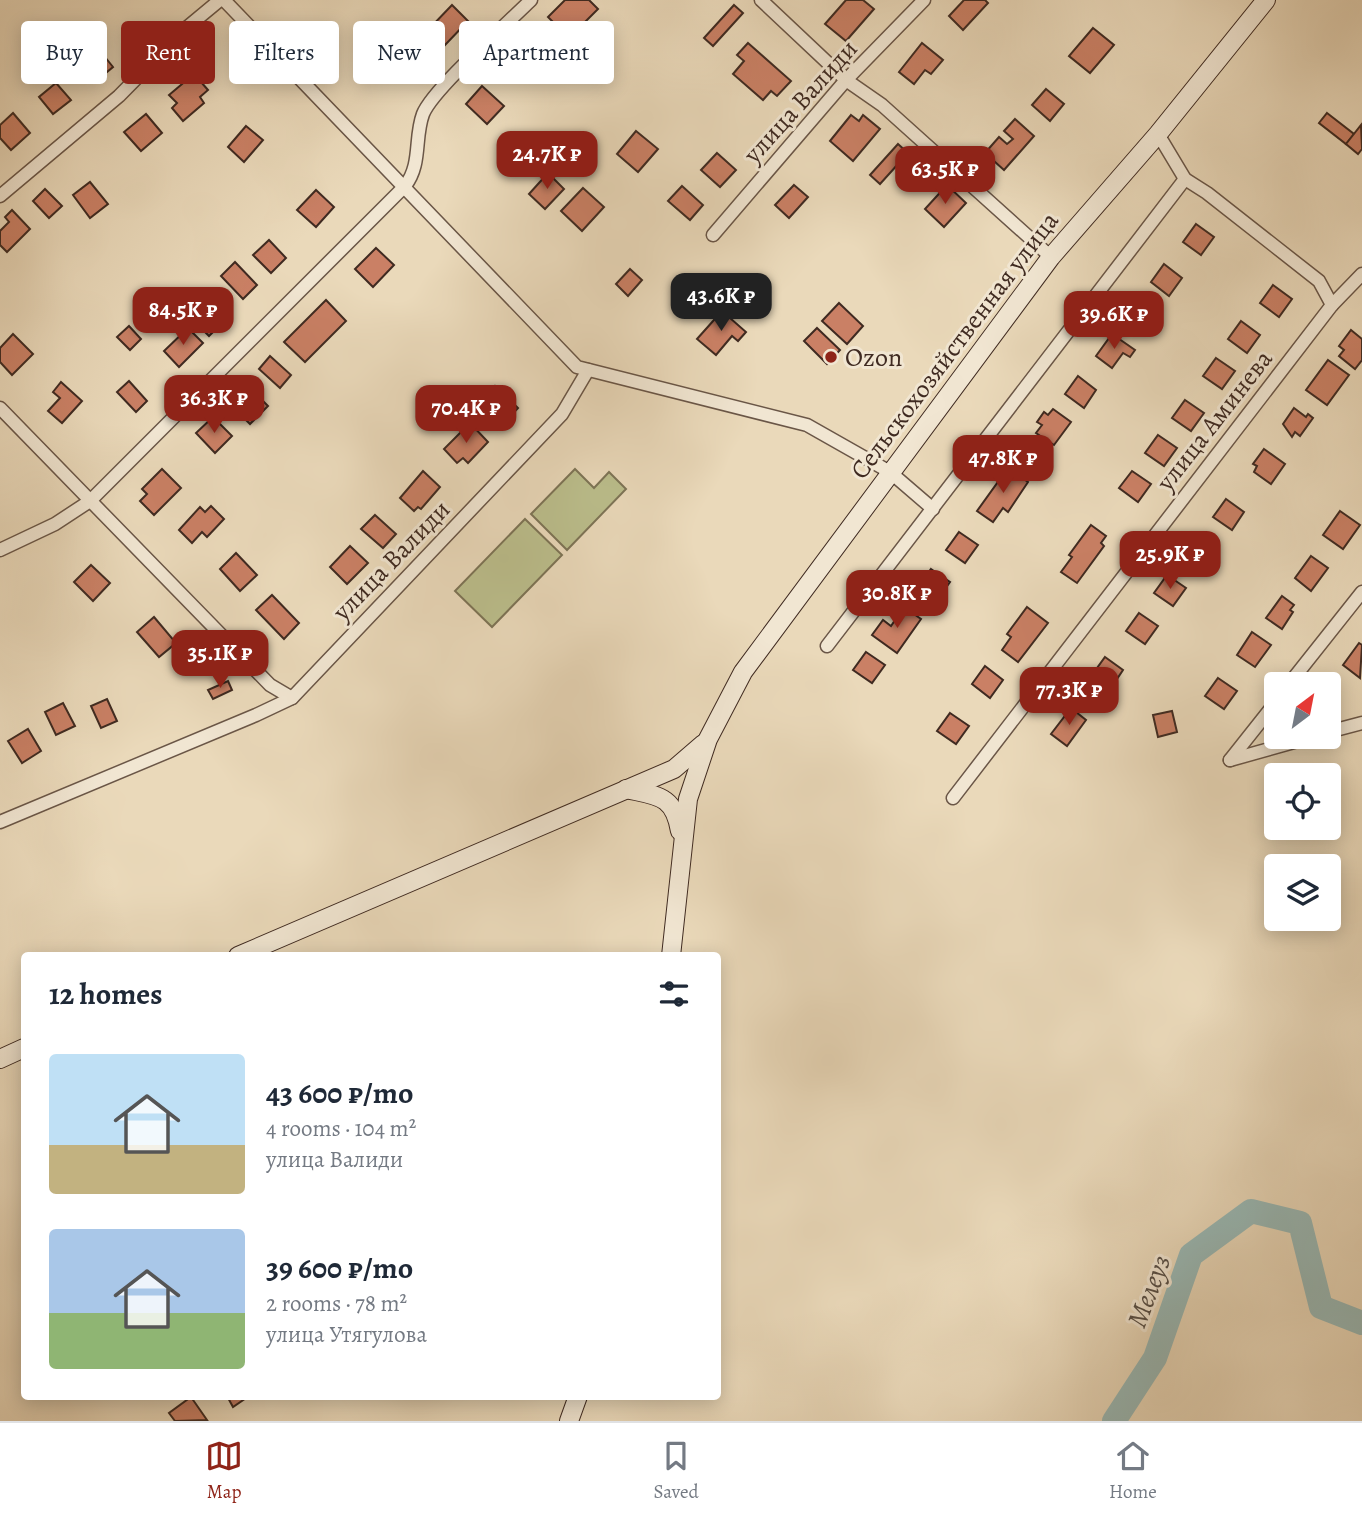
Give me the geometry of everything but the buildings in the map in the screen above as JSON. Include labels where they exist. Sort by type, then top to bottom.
[{"type":"main road","name":"Сельскохозяйственная улица","points":[[708,739],[743,672],[1051,257],[1158,134],[1266,0]]},
{"type":"main road","points":[[247,952],[674,769],[708,739]]},
{"type":"main road","points":[[671,952],[688,799],[708,739]]},
{"type":"main road","points":[[626,789],[660,797],[674,806],[683,848]]},
{"type":"main road","points":[[0,1059],[21,1049]]},
{"type":"main road","points":[[569,1421],[577,1400]]},
{"type":"street","points":[[0,196],[118,96],[185,29],[222,0],[405,186],[577,367],[807,425],[890,472],[933,509]]},
{"type":"street","points":[[0,551],[55,524],[90,501],[405,186],[416,165],[424,114],[438,93],[531,0]]},
{"type":"street","points":[[761,0],[846,80],[882,105],[1051,257]]},
{"type":"street","name":"улица Валиди","points":[[713,235],[846,80],[924,0]]},
{"type":"street","points":[[1158,134],[1185,179],[1319,281],[1332,305]]},
{"type":"street","points":[[827,646],[1185,179]]},
{"type":"street","name":"улица Аминева","points":[[953,798],[1332,305],[1362,274]]},
{"type":"street","name":"улица Валиди","points":[[0,822],[256,716],[292,698],[562,414],[587,370]]},
{"type":"street","points":[[0,408],[270,685],[292,698]]},
{"type":"street","points":[[1299,672],[1362,592]]},
{"type":"street","points":[[1264,717],[1230,760],[1269,749]]},
{"type":"street","points":[[1341,729],[1362,723]]},
{"type":"green space","points":[[575,469],[594,488],[609,472],[626,489],[567,550],[531,514]]},
{"type":"green space","points":[[525,519],[562,555],[492,627],[455,591]]},
{"type":"waterway","name":"Мелеуз","points":[[1114,1421],[1155,1358],[1191,1255],[1251,1211],[1300,1223],[1321,1307],[1362,1323]]},
{"type":"place","name":"Ozon","points":[[831,357]]}]
